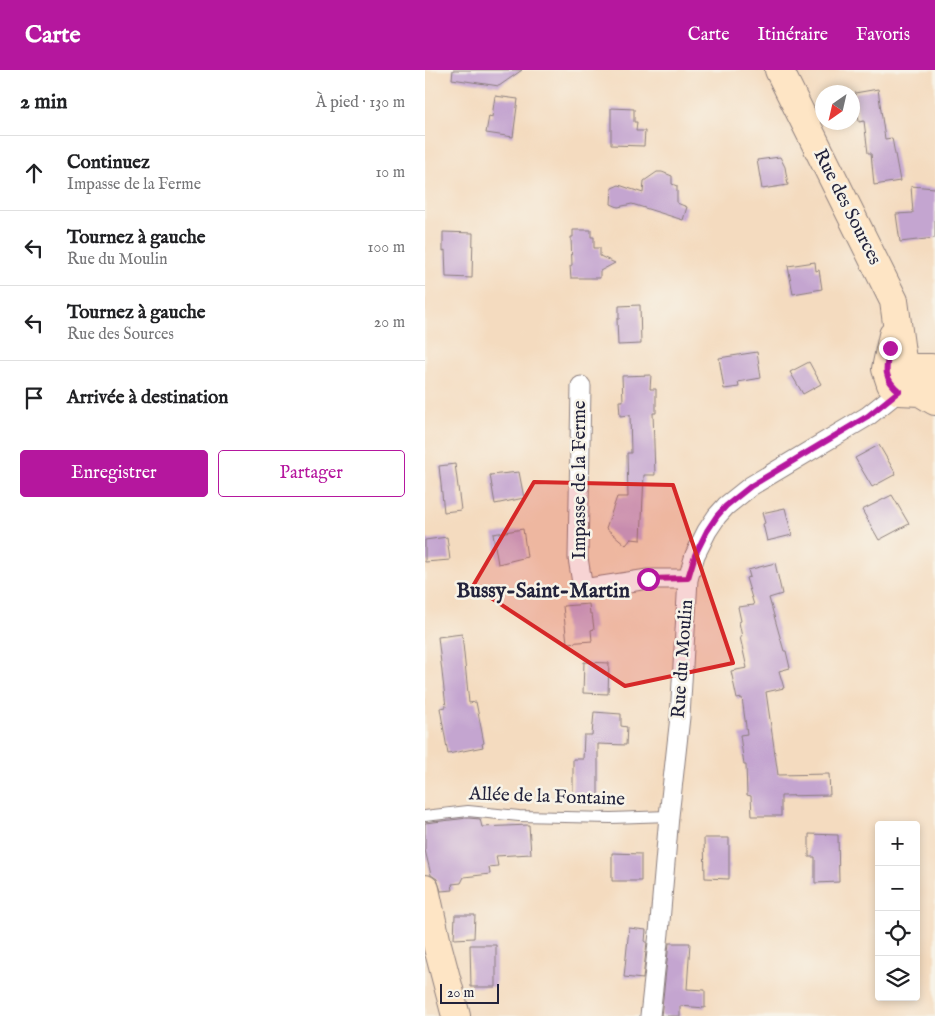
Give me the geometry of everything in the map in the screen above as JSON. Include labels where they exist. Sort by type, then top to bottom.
[{"type":"street","name":"Rue des Sources","points":[[779,70],[894,301],[902,360],[911,368],[934,369]]},
{"type":"street","name":"Rue des Sources","points":[[896,319],[886,369],[891,384],[899,391]]},
{"type":"street","name":"Rue du Moulin","points":[[649,1016],[681,717],[688,578],[695,555],[717,516],[726,506],[751,486],[868,416],[899,391],[934,369]]},
{"type":"street","name":"Impasse de la Ferme","points":[[581,386],[578,558],[583,589],[648,579],[688,578]]},
{"type":"street","points":[[899,391],[919,392],[935,401]]},
{"type":"street","points":[[425,889],[431,944],[455,1016]]},
{"type":"lane","name":"Allée de la Fontaine","points":[[425,816],[468,811],[519,816],[611,818],[669,816]]},
{"type":"highlighted area","points":[[534,482],[673,485],[733,663],[625,686],[473,586]]},
{"type":"building","points":[[453,70],[522,70],[499,86],[452,79]]},
{"type":"building","points":[[878,89],[885,139],[892,138],[900,181],[874,185],[871,153],[868,153],[864,121],[860,122],[860,92]]},
{"type":"building","points":[[495,96],[518,99],[513,137],[486,133],[489,116],[492,117]]},
{"type":"building","points":[[611,108],[634,109],[634,122],[637,122],[636,131],[645,131],[644,146],[611,145]]},
{"type":"building","points":[[780,157],[785,167],[788,185],[762,189],[757,160]]},
{"type":"building","points":[[657,172],[672,176],[672,184],[677,186],[677,203],[687,207],[683,220],[632,204],[618,207],[611,204],[612,188],[619,185],[643,193],[644,181]]},
{"type":"building","points":[[911,186],[935,188],[935,238],[900,242],[896,214],[913,213]]},
{"type":"building","points":[[573,230],[591,230],[591,237],[594,237],[594,248],[600,248],[600,256],[615,263],[600,271],[600,278],[571,278],[571,237],[573,237]]},
{"type":"building","points":[[443,232],[473,233],[472,278],[446,277]]},
{"type":"building","points":[[815,262],[816,271],[819,270],[822,289],[793,294],[788,266]]},
{"type":"building","points":[[640,305],[641,344],[618,345],[617,319],[619,319],[619,306]]},
{"type":"building","points":[[757,352],[761,378],[738,382],[739,387],[724,389],[719,358]]},
{"type":"building","points":[[809,362],[821,384],[803,394],[790,372]]},
{"type":"building","points":[[651,375],[650,389],[656,389],[656,413],[653,413],[655,475],[644,475],[641,540],[631,539],[626,545],[606,528],[617,497],[628,497],[627,453],[631,453],[630,415],[620,416],[619,401],[623,401],[622,376]]},
{"type":"building","points":[[879,445],[896,474],[872,487],[855,458]]},
{"type":"building","points":[[455,464],[461,510],[444,512],[439,466]]},
{"type":"building","points":[[519,472],[524,498],[495,504],[490,475]]},
{"type":"building","points":[[892,495],[909,524],[879,540],[862,510]]},
{"type":"building","points":[[785,508],[792,535],[767,541],[762,513]]},
{"type":"building","points":[[523,529],[527,557],[498,564],[493,534]]},
{"type":"building","points":[[447,537],[450,560],[425,562],[425,540]]},
{"type":"building","points":[[775,563],[782,594],[769,598],[790,668],[779,671],[784,688],[766,692],[778,775],[829,774],[830,795],[781,796],[781,816],[752,816],[751,796],[747,795],[746,765],[744,765],[740,735],[747,734],[742,698],[737,699],[731,671],[747,668],[740,637],[742,637],[739,622],[741,621],[738,607],[754,605],[746,578],[750,577],[748,570]]},
{"type":"building","points":[[589,604],[594,629],[591,630],[592,641],[567,643],[563,606]]},
{"type":"building","points":[[462,634],[469,703],[476,702],[484,743],[482,744],[483,747],[448,754],[440,708],[446,707],[438,637]]},
{"type":"building","points":[[584,662],[609,663],[608,694],[583,693]]},
{"type":"building","points":[[594,712],[621,714],[621,726],[627,727],[626,745],[598,744],[598,797],[573,796],[573,759],[583,759],[584,735],[592,735]]},
{"type":"building","points":[[468,818],[480,819],[482,827],[529,825],[531,854],[496,856],[498,866],[489,867],[490,874],[464,877],[461,883],[452,884],[453,890],[441,891],[437,879],[431,875],[425,850],[425,823]]},
{"type":"building","points":[[809,834],[838,835],[839,882],[815,883],[815,857],[809,857]]},
{"type":"building","points":[[704,838],[729,838],[729,879],[705,878]]},
{"type":"building","points":[[612,853],[641,854],[641,881],[612,881]]},
{"type":"building","points":[[455,915],[475,915],[474,938],[454,939]]},
{"type":"building","points":[[629,928],[646,930],[645,942],[647,942],[643,979],[624,977]]},
{"type":"building","points":[[669,943],[690,943],[687,989],[705,990],[705,1008],[680,1006],[680,1016],[661,1016]]},
{"type":"building","points":[[470,945],[496,945],[496,987],[471,987]]},
{"type":"district","name":"Bussy-Saint-Martin","points":[[543,591]]},
{"type":"route","points":[[648,579],[688,578],[695,555],[707,531],[726,506],[751,486],[868,416],[899,391],[891,384],[886,369],[890,348]]}]
